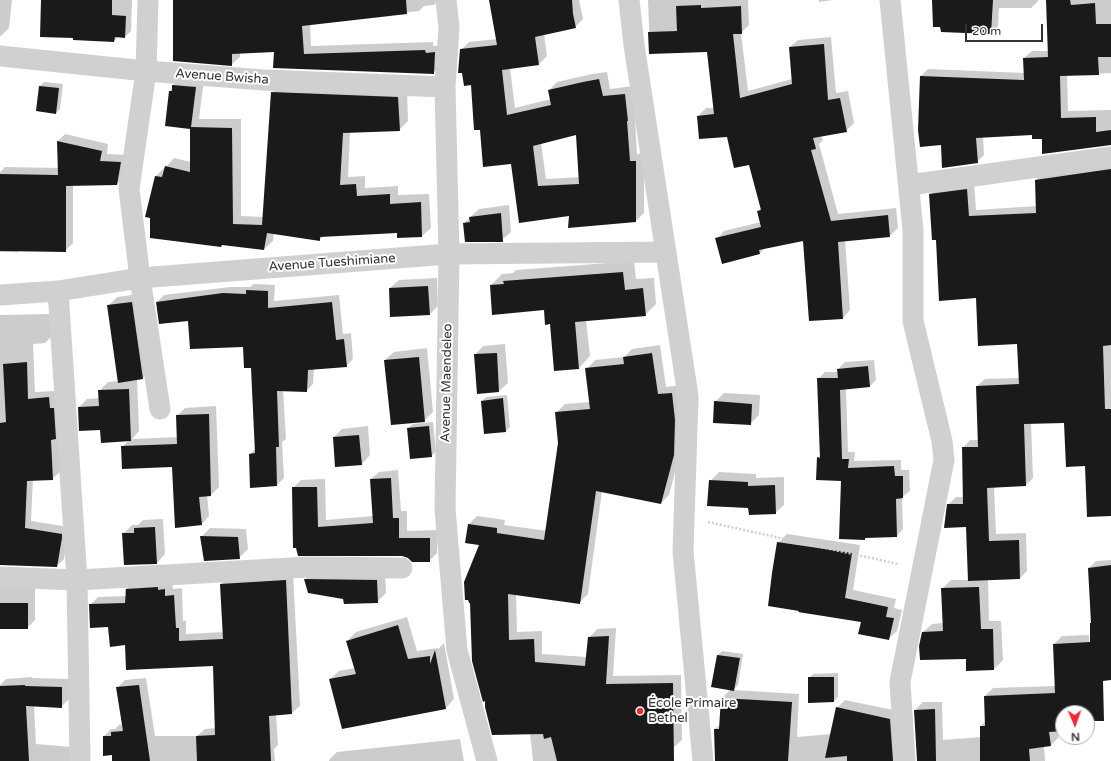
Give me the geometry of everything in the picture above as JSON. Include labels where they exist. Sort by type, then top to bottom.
[{"type":"street","points":[[148,0],[146,71],[129,188],[140,278],[160,409]]},
{"type":"street","name":"Avenue Maendeleo","points":[[446,0],[449,27],[445,87],[449,254],[444,509],[457,650],[487,761]]},
{"type":"street","points":[[629,0],[634,45],[688,399],[683,551],[703,761]]},
{"type":"street","points":[[890,0],[913,230],[913,321],[942,441],[944,456],[900,682],[905,761]]},
{"type":"street","name":"Avenue Bwisha","points":[[0,56],[146,71],[282,81],[445,87]]},
{"type":"street","points":[[908,185],[1111,157]]},
{"type":"street","name":"Avenue Tueshimiane","points":[[0,295],[58,291],[140,278],[449,254],[665,252]]},
{"type":"street","points":[[58,291],[77,580],[80,761]]},
{"type":"street","points":[[0,577],[77,580],[309,567],[402,568]]},
{"type":"path","points":[[684,516],[922,569]]},
{"type":"building","points":[[41,0],[112,0],[112,15],[126,16],[125,38],[115,37],[114,42],[73,40],[73,38],[40,37]]},
{"type":"building","points":[[173,0],[406,0],[407,14],[302,26],[304,54],[425,50],[426,53],[435,52],[434,74],[273,68],[274,52],[232,54],[232,66],[173,61]]},
{"type":"building","points":[[489,0],[572,0],[576,28],[535,37],[539,65],[502,70],[507,115],[551,105],[548,90],[599,79],[603,96],[625,94],[630,161],[636,161],[636,222],[568,228],[569,216],[519,223],[511,164],[483,167],[480,130],[474,130],[471,85],[464,86],[462,73],[458,73],[460,49],[497,45]],"holes":[[[576,135],[579,184],[538,186],[533,146]]]},
{"type":"building","points":[[932,0],[993,0],[991,34],[941,32],[940,27],[933,27]]},
{"type":"building","points":[[1046,0],[1070,0],[1071,5],[1095,3],[1096,24],[1111,24],[1111,57],[1098,57],[1099,75],[1060,76],[1061,118],[1096,117],[1096,132],[1111,130],[1111,145],[1042,154],[1042,139],[1032,139],[1032,135],[976,138],[978,163],[942,168],[941,145],[920,147],[918,130],[920,76],[1024,80],[1023,58],[1048,57]]},
{"type":"building","points":[[701,5],[701,8],[741,6],[742,34],[733,34],[740,98],[792,84],[789,47],[824,44],[828,100],[840,98],[847,132],[813,138],[816,149],[811,150],[831,221],[888,215],[890,237],[838,242],[843,319],[809,321],[803,241],[759,250],[760,254],[722,264],[715,238],[761,227],[757,211],[761,210],[749,165],[734,168],[727,137],[699,139],[697,116],[714,114],[707,52],[649,54],[648,32],[677,31],[676,6]]},
{"type":"building","points":[[172,85],[196,87],[191,127],[232,128],[233,224],[262,225],[271,92],[398,97],[400,131],[343,133],[340,185],[356,184],[357,196],[390,194],[390,204],[421,202],[422,237],[397,238],[397,233],[320,237],[320,241],[267,233],[264,250],[222,245],[221,247],[150,238],[150,218],[145,217],[155,176],[162,177],[165,166],[190,172],[190,129],[165,126],[169,91],[172,91]]},
{"type":"building","points":[[39,86],[59,88],[56,114],[36,111]]},
{"type":"building","points":[[57,141],[102,151],[100,161],[121,162],[117,185],[66,186],[66,252],[0,251],[0,174],[58,175]]},
{"type":"building","points":[[1111,169],[1111,345],[1103,346],[1105,409],[1111,409],[1111,516],[1087,517],[1085,466],[1066,467],[1064,423],[1024,424],[1026,486],[987,488],[989,541],[1019,540],[1020,579],[968,581],[966,527],[944,528],[947,504],[963,504],[962,447],[978,447],[976,386],[1019,384],[1017,344],[978,346],[976,298],[939,301],[936,240],[932,240],[929,194],[967,189],[969,216],[1036,213],[1035,180]]},
{"type":"building","points":[[501,213],[503,242],[465,242],[463,223],[470,222],[469,217]]},
{"type":"building","points":[[623,272],[625,290],[643,288],[646,316],[575,322],[579,369],[554,371],[550,324],[545,325],[544,310],[492,315],[490,285],[504,284],[503,281]]},
{"type":"building","points":[[428,286],[430,315],[390,317],[389,288]]},
{"type":"building","points":[[246,290],[268,291],[268,308],[332,302],[336,340],[344,339],[347,367],[308,370],[307,392],[277,391],[279,447],[276,447],[277,486],[250,488],[249,454],[255,453],[251,368],[244,368],[243,347],[190,349],[188,321],[159,324],[156,302],[223,293],[246,294]]},
{"type":"building","points":[[132,302],[143,379],[118,383],[107,305]]},
{"type":"building","points":[[497,353],[499,392],[477,394],[474,354]]},
{"type":"building","points":[[652,353],[658,394],[672,393],[675,420],[674,455],[661,504],[596,491],[580,604],[508,594],[509,640],[534,639],[535,662],[585,666],[588,637],[609,636],[606,684],[673,683],[674,761],[557,761],[551,737],[544,739],[543,734],[492,735],[485,707],[485,701],[483,702],[472,661],[470,603],[468,600],[465,600],[464,582],[479,545],[465,543],[468,524],[497,528],[497,533],[544,540],[558,443],[555,412],[590,409],[585,368],[624,364],[623,357]]},
{"type":"building","points":[[419,357],[425,422],[391,425],[384,360]]},
{"type":"building","points":[[27,362],[28,399],[49,397],[50,408],[54,408],[56,439],[51,440],[53,480],[27,481],[25,528],[62,534],[57,567],[0,565],[0,423],[6,422],[3,364]]},
{"type":"building","points":[[868,366],[870,387],[840,390],[842,459],[849,459],[848,468],[894,466],[895,476],[903,476],[903,498],[896,499],[897,537],[865,538],[865,540],[839,539],[841,481],[816,480],[817,457],[820,458],[817,378],[838,378],[837,369]]},
{"type":"building","points":[[129,389],[131,441],[101,443],[100,430],[79,431],[78,407],[99,406],[98,390]]},
{"type":"building","points":[[503,398],[506,432],[484,434],[481,401]]},
{"type":"building","points":[[714,401],[752,404],[751,425],[713,423]]},
{"type":"building","points":[[209,414],[211,496],[199,497],[202,525],[175,528],[172,467],[122,469],[121,446],[177,444],[176,415]]},
{"type":"building","points":[[429,426],[432,457],[410,459],[407,428]]},
{"type":"building","points":[[359,435],[362,465],[335,467],[333,437]]},
{"type":"building","points":[[391,478],[393,518],[399,518],[399,538],[430,538],[430,562],[412,562],[408,558],[402,556],[298,556],[296,548],[293,548],[292,487],[317,487],[318,527],[373,523],[370,479]]},
{"type":"building","points":[[709,480],[748,482],[748,486],[775,485],[776,514],[749,515],[748,508],[707,506]]},
{"type":"building","points":[[155,527],[157,564],[124,565],[122,533],[134,533],[134,528]]},
{"type":"building","points":[[200,536],[238,537],[240,559],[204,561]]},
{"type":"building","points":[[777,542],[852,553],[845,598],[888,607],[886,617],[894,618],[889,640],[858,634],[861,622],[768,606]]},
{"type":"building","points":[[1111,565],[1111,680],[1103,681],[1104,721],[1095,721],[1095,705],[1055,705],[1055,732],[1049,732],[1051,746],[1029,749],[1030,761],[980,761],[980,726],[985,726],[984,696],[1055,693],[1053,644],[1090,642],[1091,623],[1088,568]]},
{"type":"building","points":[[304,579],[377,580],[378,603],[344,604],[343,599],[308,593]]},
{"type":"building","points":[[286,580],[292,714],[269,716],[271,761],[197,761],[196,736],[215,735],[213,666],[126,670],[125,645],[110,647],[108,627],[90,628],[89,604],[125,603],[126,589],[158,587],[158,590],[165,589],[165,596],[174,595],[176,628],[179,628],[179,641],[223,639],[220,584]]},
{"type":"building","points":[[979,587],[981,629],[993,629],[994,670],[966,671],[966,659],[920,660],[919,646],[922,632],[943,631],[941,588]]},
{"type":"building","points":[[0,603],[28,603],[28,629],[0,629]]},
{"type":"building","points":[[398,625],[408,659],[430,656],[430,664],[435,650],[446,709],[342,729],[329,679],[356,674],[346,641]]},
{"type":"building","points":[[717,655],[740,658],[734,691],[711,687]]},
{"type":"building","points":[[808,677],[834,677],[834,702],[808,703]]},
{"type":"building","points":[[25,685],[62,687],[62,708],[26,706],[29,761],[0,761],[0,686]]},
{"type":"building","points":[[139,685],[150,761],[112,761],[112,755],[103,756],[103,736],[111,736],[111,732],[123,731],[116,687]]},
{"type":"building","points":[[721,698],[792,702],[788,761],[715,761],[714,729],[719,729]]},
{"type":"building","points":[[836,707],[890,719],[893,761],[847,761],[847,756],[825,758]]},
{"type":"building","points":[[935,709],[936,761],[917,761],[914,710]]},
{"type":"place","name":"École Primaire Bethel","points":[[640,711]]}]
